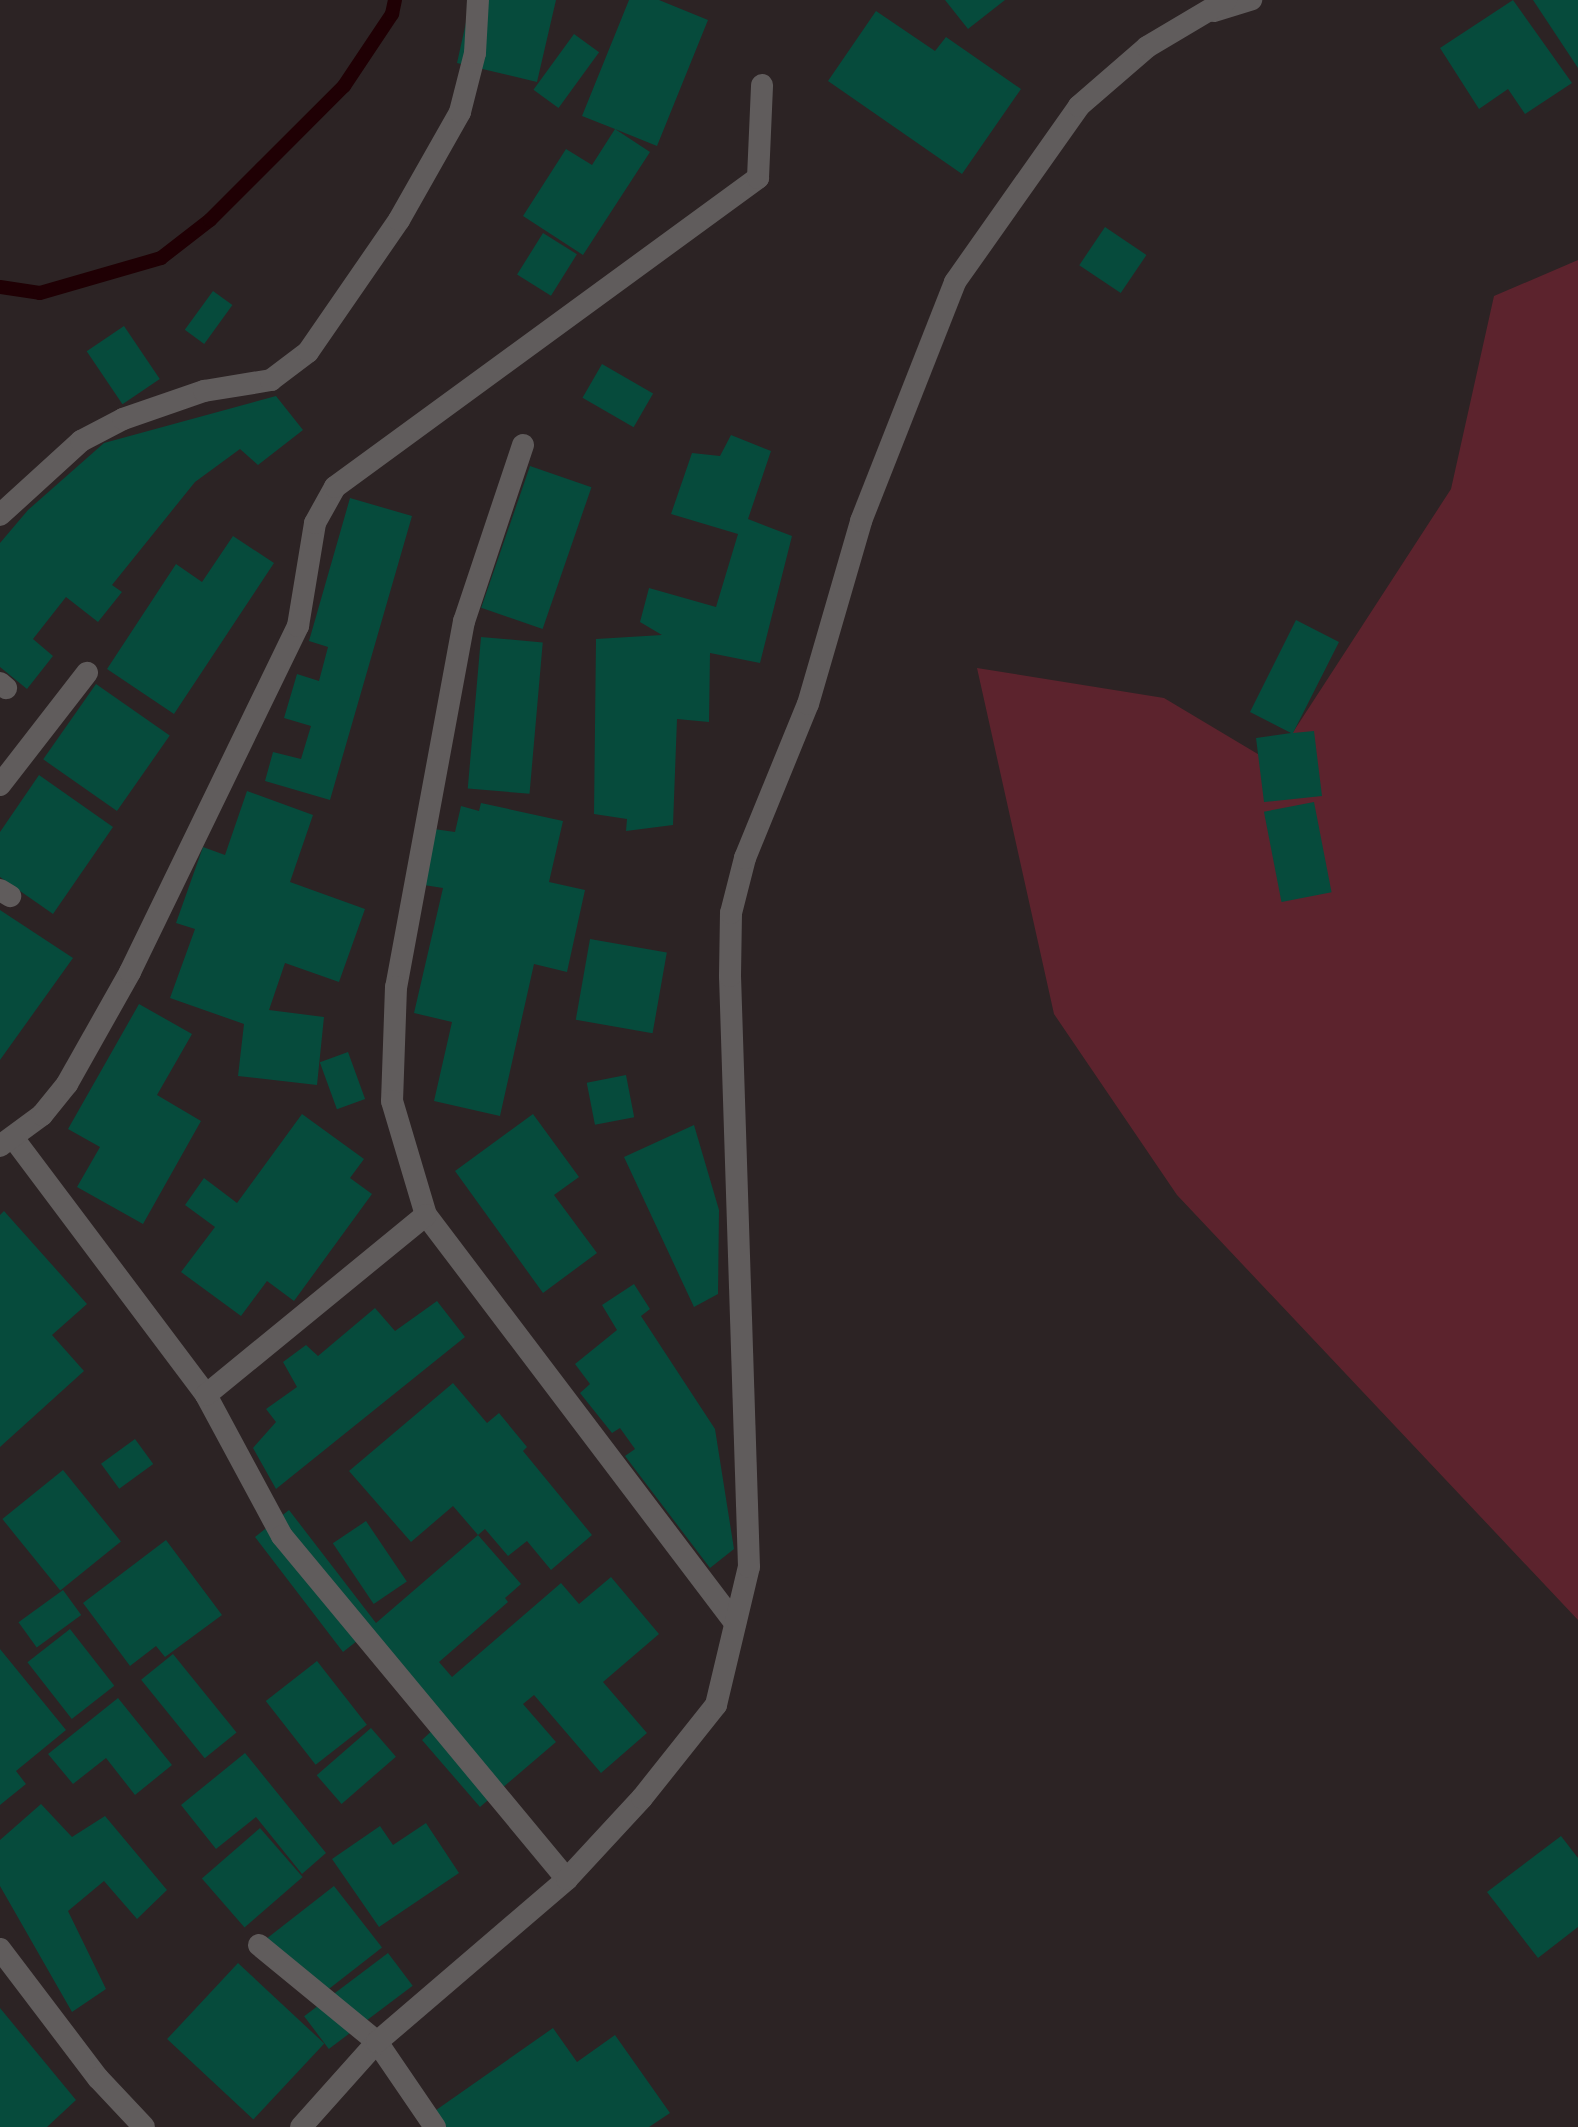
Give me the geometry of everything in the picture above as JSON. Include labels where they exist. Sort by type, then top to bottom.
[{"type":"street","points":[[0,515],[81,441],[123,419],[204,391],[271,380],[308,352],[399,220],[460,112],[475,53],[478,0]]},
{"type":"street","points":[[301,2127],[377,2042],[567,1879],[642,1798],[716,1705],[749,1552],[730,929],[745,858],[808,704],[871,492],[955,282],[1079,106],[1147,47],[1220,6],[1251,0]]},
{"type":"street","points":[[567,1879],[282,1536],[206,1395],[7,1142],[67,1084],[130,972],[298,626],[315,523],[335,487],[758,178],[762,85]]},
{"type":"street","points":[[523,445],[464,621],[396,987],[392,1101],[426,1215],[735,1623]]},
{"type":"street","points":[[0,785],[87,673]]},
{"type":"street","points":[[206,1395],[426,1215]]},
{"type":"street","points":[[259,1945],[377,2042],[435,2127]]},
{"type":"street","points":[[0,1949],[98,2078],[144,2127]]},
{"type":"shaded area","points":[[1578,260],[1578,1620],[1177,1195],[1054,1014],[977,668],[1164,698],[1273,763],[1451,489],[1494,296]]},
{"type":"building","points":[[471,0],[556,0],[537,82],[457,63]]},
{"type":"building","points":[[629,0],[659,0],[708,20],[657,146],[582,116]]},
{"type":"building","points":[[945,0],[1005,0],[968,29]]},
{"type":"building","points":[[1513,0],[1572,83],[1525,114],[1508,89],[1479,109],[1440,48]]},
{"type":"building","points":[[1533,0],[1578,0],[1578,68]]},
{"type":"building","points":[[876,11],[935,51],[946,37],[1021,89],[962,174],[828,81]]},
{"type":"building","points":[[574,34],[599,52],[559,108],[533,90]]},
{"type":"building","points":[[615,129],[650,152],[583,255],[523,216],[566,149],[592,165]]},
{"type":"building","points":[[1105,227],[1146,255],[1121,293],[1079,265]]},
{"type":"building","points":[[543,233],[577,254],[551,296],[517,275]]},
{"type":"building","points":[[213,291],[232,305],[204,344],[185,330]]},
{"type":"building","points":[[124,326],[160,379],[122,404],[87,351]]},
{"type":"building","points":[[602,364],[653,393],[634,427],[582,398]]},
{"type":"building","points":[[276,396],[303,430],[258,465],[240,449],[195,482],[112,585],[122,592],[98,622],[66,597],[33,639],[53,656],[27,689],[0,667],[0,543],[28,510],[104,443]]},
{"type":"building","points":[[731,435],[771,451],[748,519],[792,536],[760,663],[710,653],[709,722],[677,719],[673,825],[626,831],[627,819],[594,814],[596,639],[662,635],[640,622],[649,588],[716,607],[738,534],[671,514],[692,453],[720,456]]},
{"type":"building","points":[[530,466],[591,487],[543,629],[481,608]]},
{"type":"building","points":[[350,498],[412,516],[330,800],[265,781],[273,752],[301,759],[311,726],[284,718],[297,674],[319,681],[328,647],[309,641]]},
{"type":"building","points":[[233,536],[274,563],[174,714],[107,669],[176,564],[202,582]]},
{"type":"building","points":[[1296,620],[1339,642],[1293,733],[1314,731],[1322,796],[1264,802],[1256,738],[1291,733],[1250,712]]},
{"type":"building","points":[[481,637],[543,642],[530,794],[468,788]]},
{"type":"building","points":[[96,684],[170,736],[117,811],[43,759]]},
{"type":"building","points":[[39,775],[113,827],[53,914],[0,877],[0,832]]},
{"type":"building","points":[[247,791],[313,815],[290,882],[365,909],[339,982],[285,963],[269,1010],[324,1017],[317,1085],[238,1076],[244,1024],[170,998],[195,929],[176,923],[203,847],[225,855]]},
{"type":"building","points":[[1314,802],[1332,892],[1281,902],[1264,812]]},
{"type":"building","points":[[481,803],[563,821],[549,882],[585,890],[567,972],[534,964],[500,1116],[434,1101],[452,1022],[414,1013],[443,888],[411,883],[420,827],[455,832],[461,806],[479,811]]},
{"type":"building","points":[[0,910],[73,958],[0,1060]]},
{"type":"building","points":[[590,939],[667,953],[653,1033],[576,1020]]},
{"type":"building","points":[[139,1004],[192,1034],[157,1095],[201,1121],[143,1224],[77,1187],[100,1147],[68,1129]]},
{"type":"building","points":[[348,1052],[365,1099],[337,1109],[320,1062]]},
{"type":"building","points":[[626,1075],[634,1117],[595,1125],[587,1083]]},
{"type":"building","points":[[302,1114],[364,1159],[350,1178],[372,1194],[294,1301],[267,1281],[241,1316],[181,1272],[215,1227],[185,1205],[204,1178],[237,1203]]},
{"type":"building","points":[[533,1114],[579,1177],[554,1195],[597,1253],[543,1293],[455,1171]]},
{"type":"building","points":[[694,1125],[719,1210],[718,1294],[694,1307],[624,1157]]},
{"type":"building","points":[[4,1211],[87,1304],[52,1335],[84,1371],[0,1447],[0,1215]]},
{"type":"building","points":[[634,1284],[650,1309],[641,1316],[715,1429],[734,1549],[710,1568],[625,1456],[635,1449],[620,1428],[612,1433],[580,1393],[590,1384],[575,1364],[617,1330],[602,1305]]},
{"type":"building","points":[[437,1301],[465,1337],[276,1489],[253,1448],[276,1422],[266,1409],[297,1387],[283,1362],[306,1345],[318,1356],[375,1308],[395,1331]]},
{"type":"building","points":[[453,1383],[487,1423],[499,1413],[527,1447],[523,1451],[592,1535],[551,1570],[527,1541],[508,1556],[485,1529],[478,1535],[453,1506],[411,1542],[349,1471]]},
{"type":"building","points":[[135,1439],[153,1464],[119,1489],[101,1464]]},
{"type":"building","points":[[63,1470],[121,1541],[60,1591],[2,1519]]},
{"type":"building","points":[[289,1510],[376,1623],[478,1535],[521,1584],[505,1598],[508,1602],[439,1662],[452,1677],[561,1583],[579,1604],[611,1577],[659,1634],[603,1682],[647,1733],[601,1773],[534,1695],[523,1704],[556,1742],[480,1807],[422,1740],[438,1725],[362,1637],[343,1652],[255,1537]]},
{"type":"building","points":[[366,1521],[407,1582],[374,1604],[333,1543]]},
{"type":"building","points":[[166,1540],[222,1615],[165,1657],[156,1646],[130,1666],[83,1603]]},
{"type":"building","points":[[63,1590],[81,1615],[37,1647],[19,1622]]},
{"type":"building","points":[[70,1629],[114,1686],[72,1719],[27,1662]]},
{"type":"building","points":[[0,1649],[66,1730],[16,1771],[26,1784],[0,1805]]},
{"type":"building","points":[[173,1654],[237,1732],[205,1758],[141,1680]]},
{"type":"building","points":[[317,1661],[367,1725],[316,1765],[266,1701]]},
{"type":"building","points":[[118,1698],[172,1765],[135,1795],[106,1758],[73,1784],[48,1754]]},
{"type":"building","points":[[371,1728],[396,1757],[342,1804],[317,1775]]},
{"type":"building","points":[[245,1753],[326,1853],[302,1874],[256,1817],[216,1849],[181,1805]]},
{"type":"building","points":[[41,1804],[72,1837],[105,1816],[167,1890],[137,1919],[104,1881],[68,1911],[106,1989],[72,2012],[0,1886],[0,1840]]},
{"type":"building","points":[[426,1823],[459,1873],[379,1927],[332,1859],[380,1826],[393,1845]]},
{"type":"building","points":[[260,1828],[303,1877],[245,1928],[202,1879]]},
{"type":"building","points":[[1561,1836],[1578,1858],[1578,1927],[1538,1958],[1487,1892]]},
{"type":"building","points":[[334,1886],[382,1947],[313,2001],[265,1940]]},
{"type":"building","points":[[388,1953],[413,1986],[329,2049],[304,2016]]},
{"type":"building","points":[[238,1963],[324,2043],[253,2120],[167,2039]]},
{"type":"building","points":[[0,2008],[76,2100],[47,2127],[0,2127]]},
{"type":"building","points":[[553,2028],[577,2062],[615,2035],[670,2113],[649,2127],[438,2127],[429,2115]]},
{"type":"waterway","points":[[0,287],[40,293],[161,258],[210,220],[344,86],[392,14],[395,0]]}]
